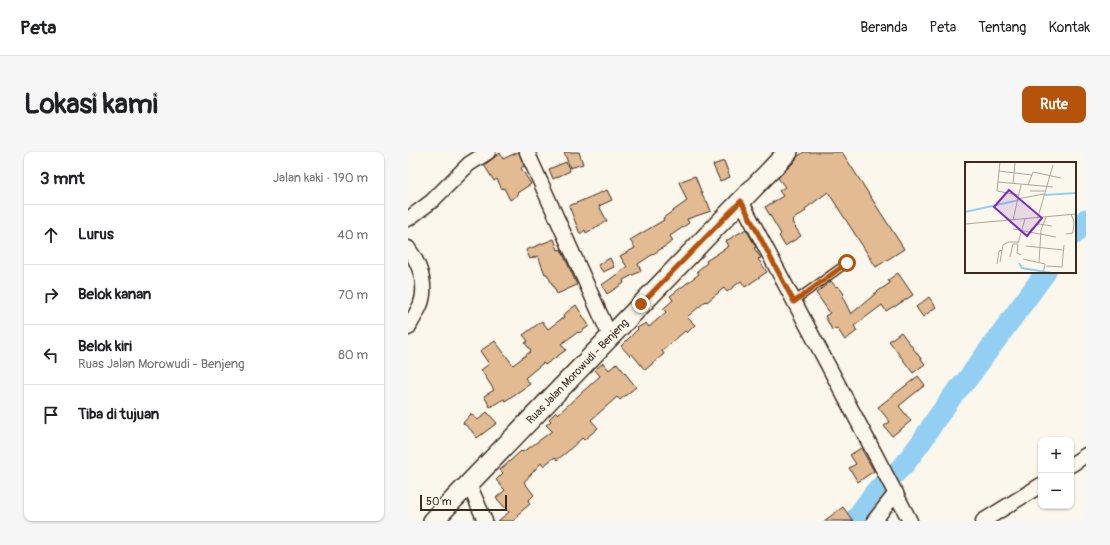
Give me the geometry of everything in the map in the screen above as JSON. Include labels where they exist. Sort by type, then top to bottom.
[{"type":"main road","name":"Ruas Jalan Morowudi - Benjeng","points":[[433,521],[788,152]]},
{"type":"street","points":[[408,219],[432,201],[469,164],[488,152]]},
{"type":"street","points":[[527,152],[610,336]]},
{"type":"street","points":[[741,201],[910,521]]},
{"type":"street","points":[[408,248],[414,256],[420,270],[423,287],[420,305],[408,328]]},
{"type":"street","points":[[1074,463],[1086,455]]},
{"type":"street","points":[[469,484],[486,521]]},
{"type":"street","points":[[983,521],[1038,487]]},
{"type":"street","points":[[874,521],[896,493]]},
{"type":"lane","points":[[794,302],[847,263]]},
{"type":"building","points":[[518,152],[524,166],[521,168],[531,184],[517,193],[518,195],[510,200],[504,188],[502,189],[497,179],[494,181],[484,165],[500,153],[503,159]]},
{"type":"building","points":[[564,152],[579,152],[583,164],[570,168]]},
{"type":"building","points":[[804,152],[842,152],[904,249],[876,267],[828,192],[805,209],[806,211],[792,220],[801,236],[785,246],[779,236],[781,234],[765,207],[783,196],[779,191],[785,187],[778,178],[797,157]]},
{"type":"building","points":[[724,161],[730,177],[720,181],[713,165]]},
{"type":"building","points":[[566,162],[570,171],[553,179],[549,169]]},
{"type":"building","points":[[695,176],[705,201],[707,201],[711,211],[687,219],[689,223],[670,236],[673,241],[638,264],[641,271],[623,280],[624,283],[607,294],[602,285],[627,267],[620,256],[635,248],[630,240],[664,220],[663,218],[687,201],[679,182]]},
{"type":"building","points":[[607,190],[612,200],[599,206],[607,221],[586,233],[585,230],[580,234],[569,206]]},
{"type":"building","points":[[746,229],[756,247],[754,248],[761,258],[758,259],[767,272],[745,287],[741,281],[727,292],[724,288],[707,302],[706,301],[687,317],[695,325],[687,333],[685,331],[662,351],[664,354],[645,370],[632,354],[630,356],[621,346],[638,329],[637,328],[646,323],[649,327],[666,312],[663,309],[673,300],[670,296],[699,274],[697,271],[707,263],[706,261],[729,246],[726,241]]},
{"type":"building","points":[[554,239],[558,250],[561,249],[577,285],[557,294],[547,274],[545,274],[538,256],[530,259],[526,250]]},
{"type":"building","points":[[610,258],[614,267],[603,272],[598,265]]},
{"type":"building","points":[[898,273],[913,295],[886,311],[882,305],[854,326],[857,331],[845,340],[837,328],[832,330],[825,316],[830,313],[816,293],[831,281],[836,287],[838,286],[844,294],[842,296],[851,314],[874,294],[890,283],[888,280]]},
{"type":"building","points":[[929,297],[936,307],[923,317],[916,307]]},
{"type":"building","points":[[576,305],[589,326],[561,344],[566,350],[545,365],[543,363],[525,378],[530,384],[505,401],[504,399],[490,407],[484,396],[494,390],[481,370],[489,364],[480,351],[495,341],[513,365],[531,351],[525,343],[528,341],[523,335],[542,321],[548,329],[564,317],[563,315]]},
{"type":"building","points":[[901,332],[925,364],[913,373],[889,341]]},
{"type":"building","points":[[603,363],[609,370],[617,363],[636,387],[620,400],[617,397],[591,420],[598,428],[584,440],[582,438],[557,460],[555,457],[543,466],[541,463],[524,482],[534,495],[528,501],[530,504],[517,515],[518,517],[513,521],[498,521],[509,512],[496,498],[505,490],[496,480],[503,473],[500,470],[521,451],[522,452],[529,448],[552,431],[546,425],[551,421],[549,419],[556,412],[558,414],[600,376],[595,370]]},
{"type":"building","points":[[918,376],[925,385],[899,406],[911,421],[892,436],[884,426],[890,422],[878,407]]},
{"type":"building","points":[[487,412],[497,423],[477,438],[463,423],[471,414],[478,420]]},
{"type":"building","points":[[861,448],[874,471],[858,482],[849,468],[856,464],[850,455]]},
{"type":"building","points":[[843,507],[853,521],[824,521]]},
{"type":"waterway","points":[[1076,233],[1086,219]]},
{"type":"waterway","points":[[854,521],[875,492],[904,465],[954,394],[966,381],[1045,273]]},
{"type":"route","points":[[641,304],[741,201],[794,302],[847,263]]}]
